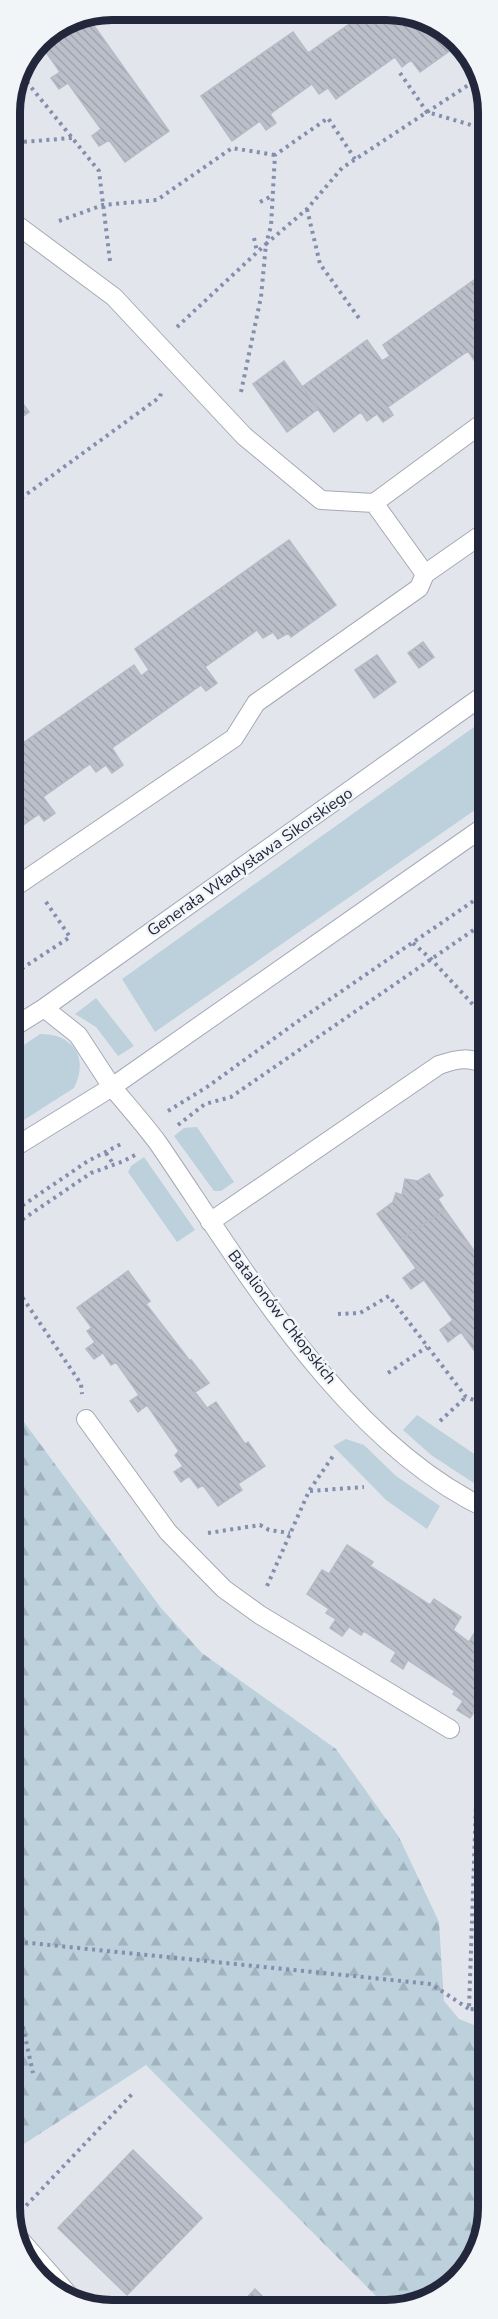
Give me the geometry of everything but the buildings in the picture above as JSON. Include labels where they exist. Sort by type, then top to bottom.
[{"type":"street","points":[[20,227],[114,297],[244,436],[321,500],[374,502],[478,426]]},
{"type":"street","points":[[374,502],[425,574]]},
{"type":"street","points":[[20,883],[234,738],[256,703],[419,588],[425,574],[478,537]]},
{"type":"street","name":"Generała Władysława Sikorskiego","points":[[20,1023],[478,699]]},
{"type":"street","points":[[20,1143],[112,1087],[478,831]]},
{"type":"street","name":"Batalionów Chłopskich","points":[[44,1008],[78,1035],[112,1087],[156,1141],[210,1222],[296,1341],[351,1406],[408,1458],[465,1499],[478,1505]]},
{"type":"street","points":[[210,1222],[440,1065],[459,1058],[478,1061]]},
{"type":"street","points":[[86,1419],[168,1532],[224,1589],[260,1615],[450,1729]]},
{"type":"street","points":[[31,2252],[58,2282]]},
{"type":"path","points":[[400,73],[427,112],[478,127]]},
{"type":"path","points":[[22,91],[27,82],[99,171],[110,262]]},
{"type":"path","points":[[20,499],[160,397],[166,371],[163,349],[176,328],[307,209],[342,168],[473,82]]},
{"type":"path","points":[[58,221],[103,205],[157,200],[232,148],[275,155],[328,118],[355,159]]},
{"type":"path","points":[[20,142],[73,138]]},
{"type":"path","points":[[241,394],[261,297],[266,244],[271,226],[275,155]]},
{"type":"path","points":[[260,202],[273,196]]},
{"type":"path","points":[[307,209],[320,264],[361,321]]},
{"type":"path","points":[[254,238],[257,252]]},
{"type":"path","points":[[20,970],[70,937],[28,878]]},
{"type":"path","points":[[20,1207],[88,1161],[106,1153],[144,1126],[207,1087],[301,1019],[478,900]]},
{"type":"path","points":[[20,1221],[91,1173],[124,1161],[156,1141],[205,1104],[231,1097],[478,927]]},
{"type":"path","points":[[413,942],[478,1010]]},
{"type":"path","points":[[106,1153],[114,1165]]},
{"type":"path","points":[[338,1314],[360,1314],[389,1296],[466,1397],[478,1402]]},
{"type":"path","points":[[388,1373],[427,1347]]},
{"type":"path","points":[[440,1420],[466,1397]]},
{"type":"path","points":[[276,1593],[267,1585],[309,1491],[333,1456]]},
{"type":"path","points":[[309,1491],[364,1487]]},
{"type":"path","points":[[450,1729],[478,1745],[469,2009]]},
{"type":"path","points":[[20,1942],[431,1984],[469,2009],[478,2009]]},
{"type":"path","points":[[20,2014],[33,2073]]},
{"type":"path","points":[[20,2212],[134,2092]]},
{"type":"green space","points":[[478,724],[478,808],[155,1032],[122,979]]},
{"type":"green space","points":[[96,998],[134,1046],[118,1056],[96,1027],[75,1014]]},
{"type":"green space","points":[[40,1034],[62,1038],[75,1050],[80,1067],[74,1088],[20,1123],[20,1048]]},
{"type":"green space","points":[[197,1127],[234,1182],[221,1191],[214,1191],[174,1136],[184,1128]]},
{"type":"green space","points":[[144,1157],[195,1230],[177,1242],[128,1172],[131,1166]]},
{"type":"green space","points":[[417,1415],[478,1457],[478,1486],[431,1455],[403,1430]]},
{"type":"green space","points":[[20,1417],[161,1608],[202,1653],[336,1749],[399,1837],[439,1922],[444,2001],[459,2019],[478,2027],[478,2214],[472,2243],[463,2259],[452,2273],[427,2290],[399,2299],[380,2300],[146,2065],[20,2147]]},
{"type":"green space","points":[[346,1439],[364,1445],[396,1476],[440,1506],[427,1529],[386,1500],[333,1446]]}]
